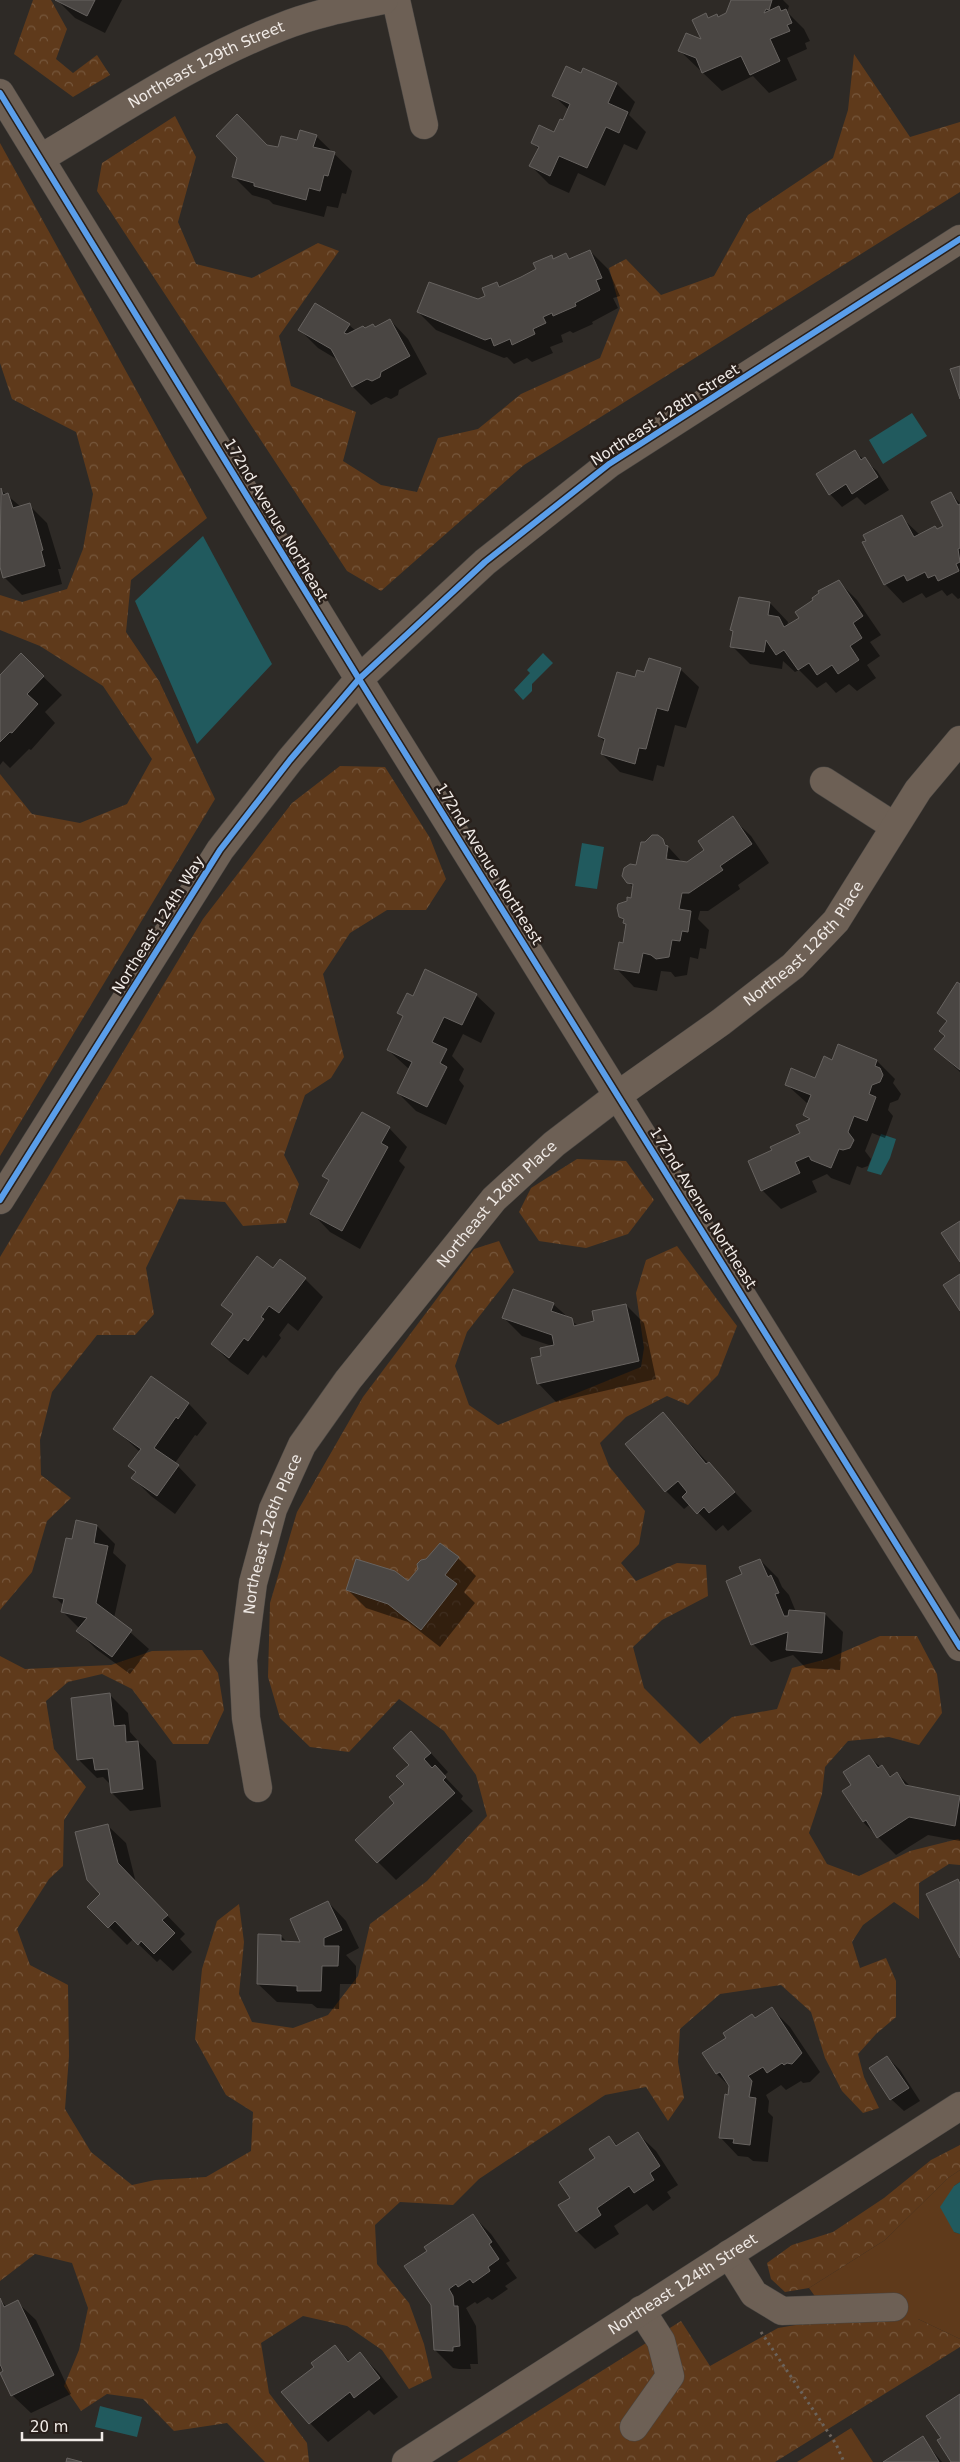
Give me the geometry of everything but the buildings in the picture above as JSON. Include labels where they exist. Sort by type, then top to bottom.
[{"type":"street","name":"Northeast 129th Street","points":[[41,158],[208,58],[282,26],[337,10],[384,0]]},
{"type":"street","points":[[396,0],[424,125]]},
{"type":"street","name":"172nd Avenue Northeast","points":[[0,94],[359,679],[958,1637]]},
{"type":"street","name":"Northeast 128th Street","points":[[359,679],[485,562],[610,464],[960,239]]},
{"type":"street","name":"Northeast 124th Way","points":[[0,1200],[220,850],[290,760],[359,679]]},
{"type":"street","name":"Northeast 126th Place","points":[[258,1788],[246,1718],[243,1660],[253,1583],[273,1510],[302,1444],[348,1380],[494,1199],[554,1144],[618,1095],[722,1022],[793,966],[836,921],[918,790],[960,740]]},
{"type":"street","points":[[824,781],[894,826]]},
{"type":"street","name":"Northeast 124th Street","points":[[406,2462],[960,2106]]},
{"type":"street","points":[[729,2254],[754,2294],[782,2311],[894,2307]]},
{"type":"street","points":[[634,2427],[670,2376],[661,2341],[642,2310]]},
{"type":"path","points":[[760,2330],[836,2444],[844,2462]]},
{"type":"green space","points":[[33,0],[51,0],[67,29],[56,59],[73,73],[97,55],[110,75],[73,97],[14,54]]},
{"type":"green space","points":[[854,54],[910,137],[960,122],[960,192],[524,465],[381,591],[347,571],[97,191],[102,163],[175,116],[196,157],[178,222],[196,264],[252,278],[318,243],[339,251],[279,336],[291,386],[356,412],[343,461],[381,485],[417,492],[438,438],[478,429],[521,394],[600,358],[620,308],[609,268],[626,259],[661,295],[714,276],[748,215],[833,158],[848,110]]},
{"type":"green space","points":[[0,143],[207,518],[131,580],[126,632],[159,681],[215,799],[0,1156],[0,774],[32,814],[80,823],[127,804],[152,759],[103,686],[40,646],[0,630],[0,595],[22,602],[67,589],[83,549],[93,494],[76,432],[12,399],[0,363]]},
{"type":"green space","points":[[340,766],[385,767],[430,838],[446,879],[426,910],[387,910],[350,933],[323,974],[344,1057],[331,1078],[305,1095],[284,1155],[299,1184],[286,1223],[243,1226],[225,1202],[179,1199],[146,1268],[154,1314],[135,1335],[97,1335],[52,1392],[40,1440],[41,1475],[71,1498],[47,1521],[32,1572],[0,1610],[0,1257],[203,919],[292,803]]},
{"type":"green space","points":[[577,1159],[626,1161],[654,1200],[628,1234],[586,1248],[539,1241],[519,1212],[531,1188]]},
{"type":"green space","points":[[499,1241],[514,1272],[467,1332],[455,1366],[469,1405],[498,1425],[641,1367],[644,1348],[636,1293],[646,1260],[677,1246],[737,1326],[718,1375],[688,1405],[667,1396],[626,1417],[600,1443],[609,1466],[645,1511],[639,1544],[621,1563],[636,1581],[677,1563],[706,1565],[708,1596],[662,1620],[633,1647],[644,1688],[700,1744],[732,1717],[777,1709],[792,1668],[827,1659],[880,1636],[917,1636],[937,1674],[942,1713],[919,1745],[889,1737],[848,1741],[825,1767],[822,1794],[809,1833],[827,1864],[859,1876],[910,1851],[958,1839],[960,1840],[960,1865],[949,1864],[919,1883],[919,1919],[894,1902],[863,1925],[852,1942],[860,1968],[886,1958],[896,1981],[896,2017],[876,2034],[858,2054],[864,2077],[879,2108],[863,2113],[842,2091],[825,2058],[811,2012],[781,1985],[720,1994],[680,2029],[678,2062],[684,2098],[668,2121],[646,2087],[605,2095],[479,2179],[453,2205],[400,2202],[375,2225],[377,2264],[409,2303],[424,2344],[432,2378],[409,2389],[382,2350],[347,2326],[303,2316],[261,2343],[269,2393],[307,2443],[309,2462],[265,2462],[227,2423],[174,2431],[143,2399],[107,2394],[81,2411],[64,2386],[79,2350],[88,2308],[72,2263],[35,2254],[0,2281],[0,1656],[25,1669],[111,1665],[152,1651],[202,1650],[218,1673],[224,1710],[208,1744],[173,1744],[132,1689],[102,1674],[68,1682],[46,1701],[54,1749],[86,1787],[64,1820],[63,1866],[49,1879],[17,1929],[30,1965],[68,1985],[69,2056],[65,2109],[91,2152],[132,2185],[155,2180],[206,2177],[251,2151],[253,2112],[226,2095],[195,2039],[202,1969],[217,1921],[239,1904],[244,1942],[239,1994],[252,2022],[293,2028],[328,2015],[358,1976],[370,1924],[427,1881],[487,1816],[476,1775],[444,1731],[399,1699],[349,1752],[310,1747],[280,1718],[268,1677],[270,1603],[297,1512],[363,1397],[474,1249]]},
{"type":"green space","points":[[960,2145],[960,2170],[948,2178],[885,2240],[809,2288],[785,2292],[771,2279],[767,2263],[792,2245],[833,2232],[884,2198],[931,2160]]},
{"type":"green space","points":[[960,2170],[960,2182],[954,2186],[954,2232],[960,2234],[960,2339],[918,2319],[831,2319],[809,2288],[885,2240],[948,2178]]},
{"type":"green space","points":[[831,2319],[918,2319],[960,2339],[960,2347],[775,2462],[457,2462],[681,2321],[710,2366],[778,2328]]},
{"type":"green space","points":[[851,2428],[873,2462],[797,2462]]},
{"type":"water","points":[[912,413],[927,436],[883,464],[869,440]]},
{"type":"water","points":[[203,536],[272,664],[197,744],[135,601]]},
{"type":"water","points":[[543,653],[553,663],[532,684],[532,691],[523,700],[514,690],[530,673],[527,670]]},
{"type":"water","points":[[582,843],[604,847],[597,889],[575,886]]},
{"type":"water","points":[[881,1134],[896,1139],[890,1158],[881,1175],[867,1171]]},
{"type":"water","points":[[960,2182],[960,2234],[954,2232],[940,2207],[954,2186]]},
{"type":"water","points":[[100,2406],[142,2417],[137,2437],[95,2427]]},
{"type":"cycle path","points":[[0,93],[359,679],[960,1647]]},
{"type":"cycle path","points":[[0,1200],[220,850],[290,760],[359,679],[485,562],[609,464],[960,239]]}]
